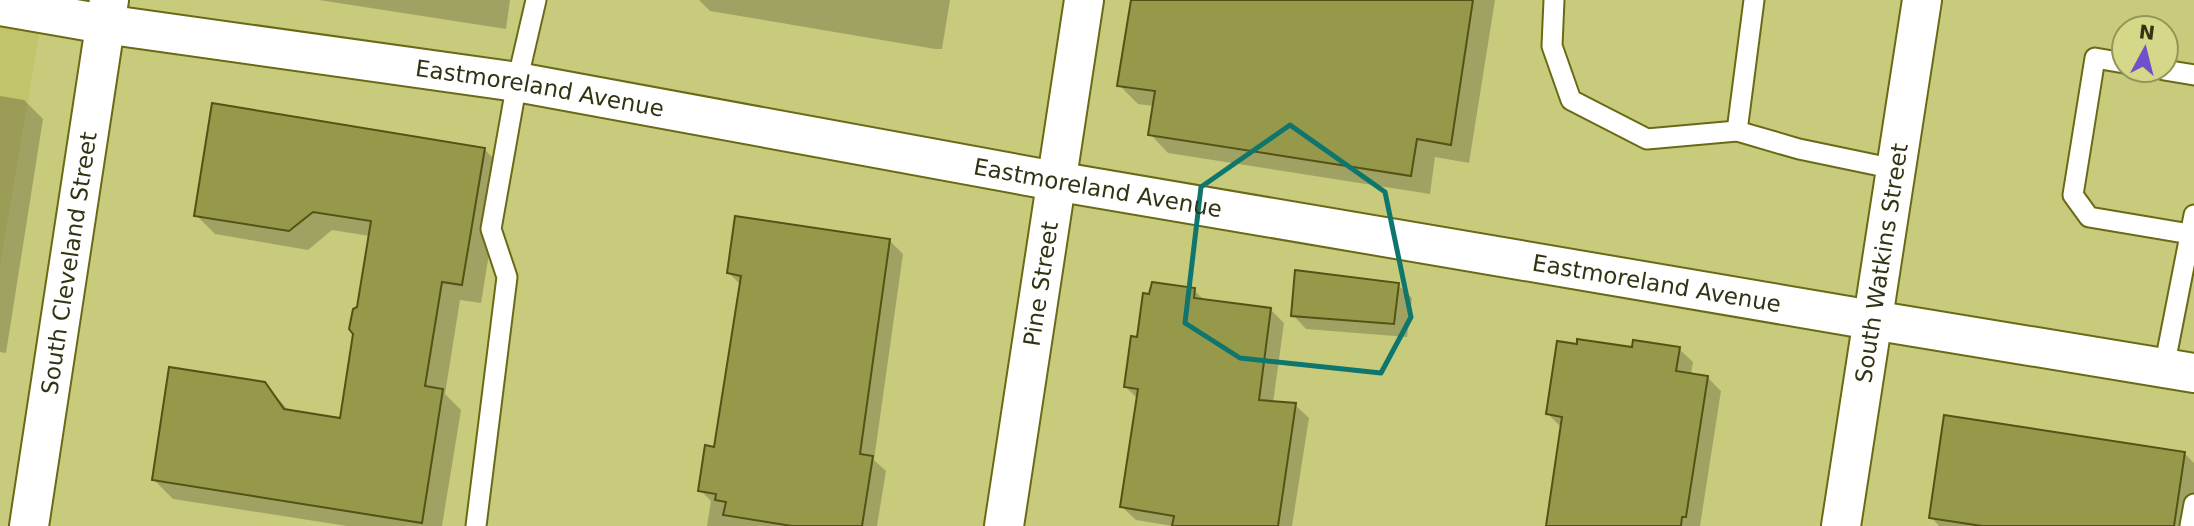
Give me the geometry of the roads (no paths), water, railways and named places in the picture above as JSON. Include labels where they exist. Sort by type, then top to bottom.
[{"type":"street","name":"Pine Street","points":[[1004,526],[1084,0]]},
{"type":"street","name":"South Watkins Street","points":[[1841,526],[1922,0]]},
{"type":"street","name":"Eastmoreland Avenue","points":[[0,6],[107,12],[517,82],[1055,181],[2179,370]]},
{"type":"street","name":"South Cleveland Street","points":[[29,526],[107,12]]},
{"type":"lane","points":[[476,526],[507,276],[491,229],[517,82],[536,0]]},
{"type":"lane","points":[[1554,0],[1552,46],[1571,100],[1647,139],[1737,131],[1799,149],[1895,169]]},
{"type":"lane","points":[[1737,131],[1754,0]]},
{"type":"lane","points":[[2110,61],[2095,58],[2073,195],[2089,217],[2192,224],[2179,370]]},
{"type":"lane","points":[[2190,526],[2194,504]]}]
